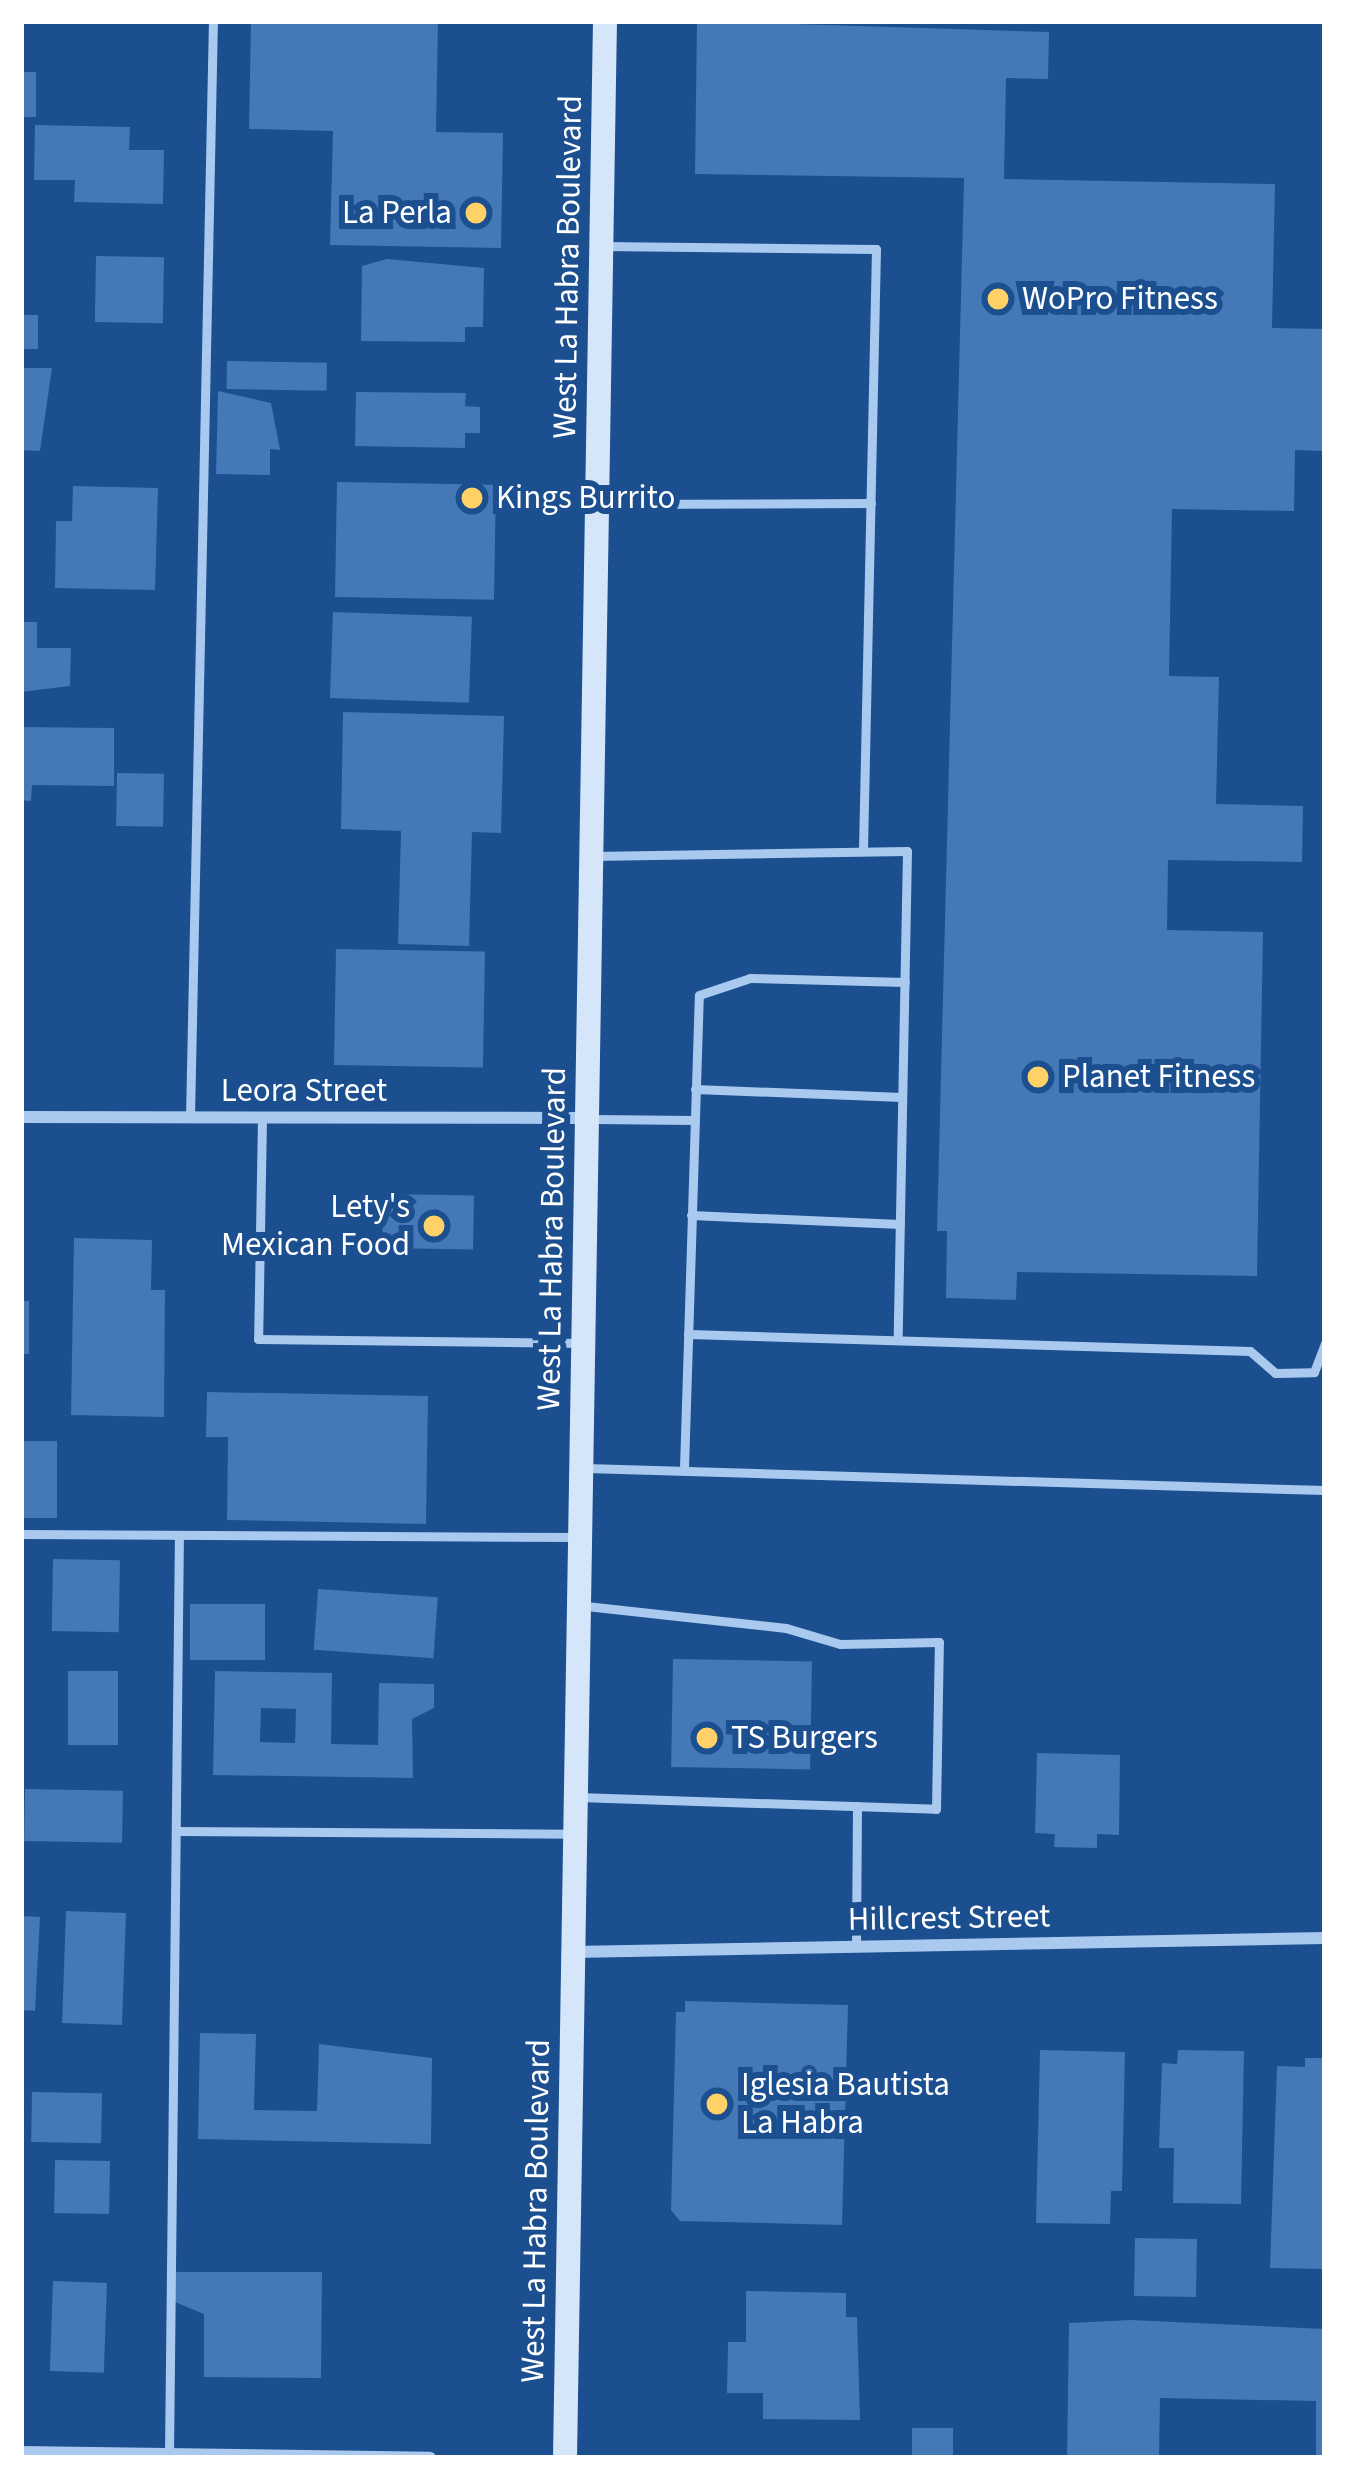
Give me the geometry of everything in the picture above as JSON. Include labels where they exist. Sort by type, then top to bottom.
[{"type":"main road","name":"West La Habra Boulevard","points":[[566,2458],[605,21]]},
{"type":"street","name":"Leora Street","points":[[21,1117],[587,1118]]},
{"type":"street","name":"Hillcrest Street","points":[[573,1952],[1325,1938]]},
{"type":"street","points":[[21,2452],[430,2458]]},
{"type":"lane","points":[[190,1118],[213,21]]},
{"type":"lane","points":[[602,245],[876,249],[862,850]]},
{"type":"lane","points":[[597,504],[872,502]]},
{"type":"lane","points":[[592,856],[907,851],[898,1335]]},
{"type":"lane","points":[[684,1468],[699,994],[750,978],[905,982]]},
{"type":"lane","points":[[695,1089],[902,1097]]},
{"type":"lane","points":[[262,1118],[258,1339],[583,1343]]},
{"type":"lane","points":[[587,1118],[695,1120]]},
{"type":"lane","points":[[691,1215],[900,1224]]},
{"type":"lane","points":[[688,1334],[898,1335],[1250,1351],[1275,1373],[1314,1372],[1325,1343]]},
{"type":"lane","points":[[581,1468],[1325,1490]]},
{"type":"lane","points":[[21,1534],[580,1537]]},
{"type":"lane","points":[[169,2454],[179,1535]]},
{"type":"lane","points":[[576,1796],[936,1809],[939,1642],[840,1644],[785,1628],[579,1605]]},
{"type":"lane","points":[[856,1947],[857,1806]]},
{"type":"lane","points":[[176,1831],[575,1834]]},
{"type":"building","points":[[251,21],[438,21],[436,132],[503,133],[501,248],[330,245],[333,131],[249,129]]},
{"type":"building","points":[[697,21],[1049,32],[1048,79],[1006,78],[1004,179],[1275,184],[1272,328],[1324,329],[1322,451],[1295,450],[1294,511],[1172,509],[1169,676],[1219,677],[1216,804],[1303,806],[1302,862],[1168,860],[1167,930],[1263,932],[1257,1276],[1017,1272],[1016,1300],[946,1298],[947,1231],[937,1231],[964,178],[695,174]]},
{"type":"building","points":[[21,72],[36,72],[36,117],[21,117]]},
{"type":"building","points":[[35,125],[130,127],[129,150],[164,150],[163,204],[74,202],[75,180],[34,180]]},
{"type":"building","points":[[96,256],[164,257],[163,323],[95,322]]},
{"type":"building","points":[[387,259],[484,268],[483,327],[465,327],[465,342],[361,341],[362,266]]},
{"type":"building","points":[[21,315],[38,315],[38,349],[21,349]]},
{"type":"building","points":[[227,361],[327,363],[326,391],[227,389]]},
{"type":"building","points":[[21,368],[52,368],[40,451],[21,450]]},
{"type":"building","points":[[218,391],[271,403],[280,450],[270,449],[270,475],[216,474]]},
{"type":"building","points":[[356,392],[466,393],[465,406],[480,407],[480,433],[465,433],[465,448],[355,446]]},
{"type":"building","points":[[337,482],[496,485],[494,600],[335,597]]},
{"type":"building","points":[[73,486],[158,488],[155,590],[55,588],[56,521],[72,521]]},
{"type":"building","points":[[333,612],[472,617],[469,703],[330,698]]},
{"type":"building","points":[[21,622],[37,622],[37,648],[71,648],[70,686],[21,692]]},
{"type":"building","points":[[343,712],[504,716],[501,833],[472,832],[469,946],[398,944],[401,831],[341,829]]},
{"type":"building","points":[[21,727],[114,728],[114,786],[32,785],[31,801],[21,800]]},
{"type":"building","points":[[117,773],[164,774],[163,827],[116,826]]},
{"type":"building","points":[[336,949],[485,952],[483,1068],[334,1065]]},
{"type":"building","points":[[383,1194],[474,1196],[473,1250],[382,1248]]},
{"type":"building","points":[[74,1238],[152,1240],[151,1290],[165,1290],[164,1417],[71,1415]]},
{"type":"building","points":[[21,1301],[29,1301],[29,1354],[21,1354]]},
{"type":"building","points":[[207,1392],[428,1396],[426,1524],[227,1520],[228,1437],[206,1437]]},
{"type":"building","points":[[21,1441],[57,1441],[57,1518],[21,1518]]},
{"type":"building","points":[[53,1559],[120,1560],[119,1632],[52,1631]]},
{"type":"building","points":[[318,1589],[438,1597],[433,1658],[314,1650]]},
{"type":"building","points":[[190,1604],[265,1604],[265,1660],[190,1660]]},
{"type":"building","points":[[673,1659],[812,1661],[810,1769],[671,1767]]},
{"type":"building","points":[[68,1671],[118,1671],[118,1745],[68,1745]]},
{"type":"building","points":[[215,1671],[332,1673],[331,1744],[378,1745],[379,1683],[434,1684],[434,1708],[412,1719],[413,1778],[213,1775]],"holes":[[[261,1708],[296,1709],[295,1743],[260,1742]]]},
{"type":"building","points":[[1037,1753],[1120,1755],[1119,1835],[1097,1834],[1097,1848],[1054,1847],[1055,1834],[1035,1833]]},
{"type":"building","points":[[25,1789],[123,1791],[122,1843],[24,1841]]},
{"type":"building","points":[[66,1911],[126,1913],[122,2025],[62,2023]]},
{"type":"building","points":[[21,1916],[40,1917],[35,2011],[21,2010]]},
{"type":"building","points":[[685,2001],[848,2005],[842,2225],[680,2221],[671,2210],[676,2012],[685,2012]]},
{"type":"building","points":[[200,2033],[256,2034],[254,2110],[317,2111],[319,2044],[432,2058],[431,2144],[198,2139]]},
{"type":"building","points":[[1040,2050],[1125,2052],[1122,2191],[1111,2191],[1110,2224],[1036,2223]]},
{"type":"building","points":[[1178,2050],[1244,2051],[1241,2204],[1173,2203],[1174,2148],[1159,2148],[1162,2063],[1177,2064]]},
{"type":"building","points":[[1305,2058],[1325,2058],[1325,2269],[1270,2268],[1277,2066],[1305,2067]]},
{"type":"building","points":[[32,2092],[102,2093],[101,2143],[31,2142]]},
{"type":"building","points":[[55,2160],[110,2161],[109,2214],[54,2213]]},
{"type":"building","points":[[1135,2238],[1197,2239],[1196,2297],[1134,2296]]},
{"type":"building","points":[[175,2272],[322,2272],[321,2378],[204,2377],[204,2314],[175,2302]]},
{"type":"building","points":[[53,2281],[107,2283],[104,2373],[50,2371]]},
{"type":"building","points":[[746,2291],[846,2293],[846,2317],[857,2317],[860,2420],[763,2419],[763,2393],[727,2393],[728,2342],[746,2342]]},
{"type":"building","points":[[1131,2320],[1325,2329],[1325,2458],[1316,2458],[1316,2401],[1160,2398],[1159,2456],[1067,2458],[1069,2323]]},
{"type":"building","points":[[912,2428],[953,2428],[953,2458],[912,2458]]},
{"type":"place","name":"La Perla","points":[[476,213]]},
{"type":"place","name":"WoPro Fitness","points":[[998,299]]},
{"type":"place","name":"Kings Burrito","points":[[472,498]]},
{"type":"place","name":"Planet Fitness","points":[[1038,1077]]},
{"type":"place","name":"Lety's Mexican Food","points":[[434,1226]]},
{"type":"place","name":"TS Burgers","points":[[707,1738]]},
{"type":"place","name":"Iglesia Bautista La Habra","points":[[717,2104]]}]
